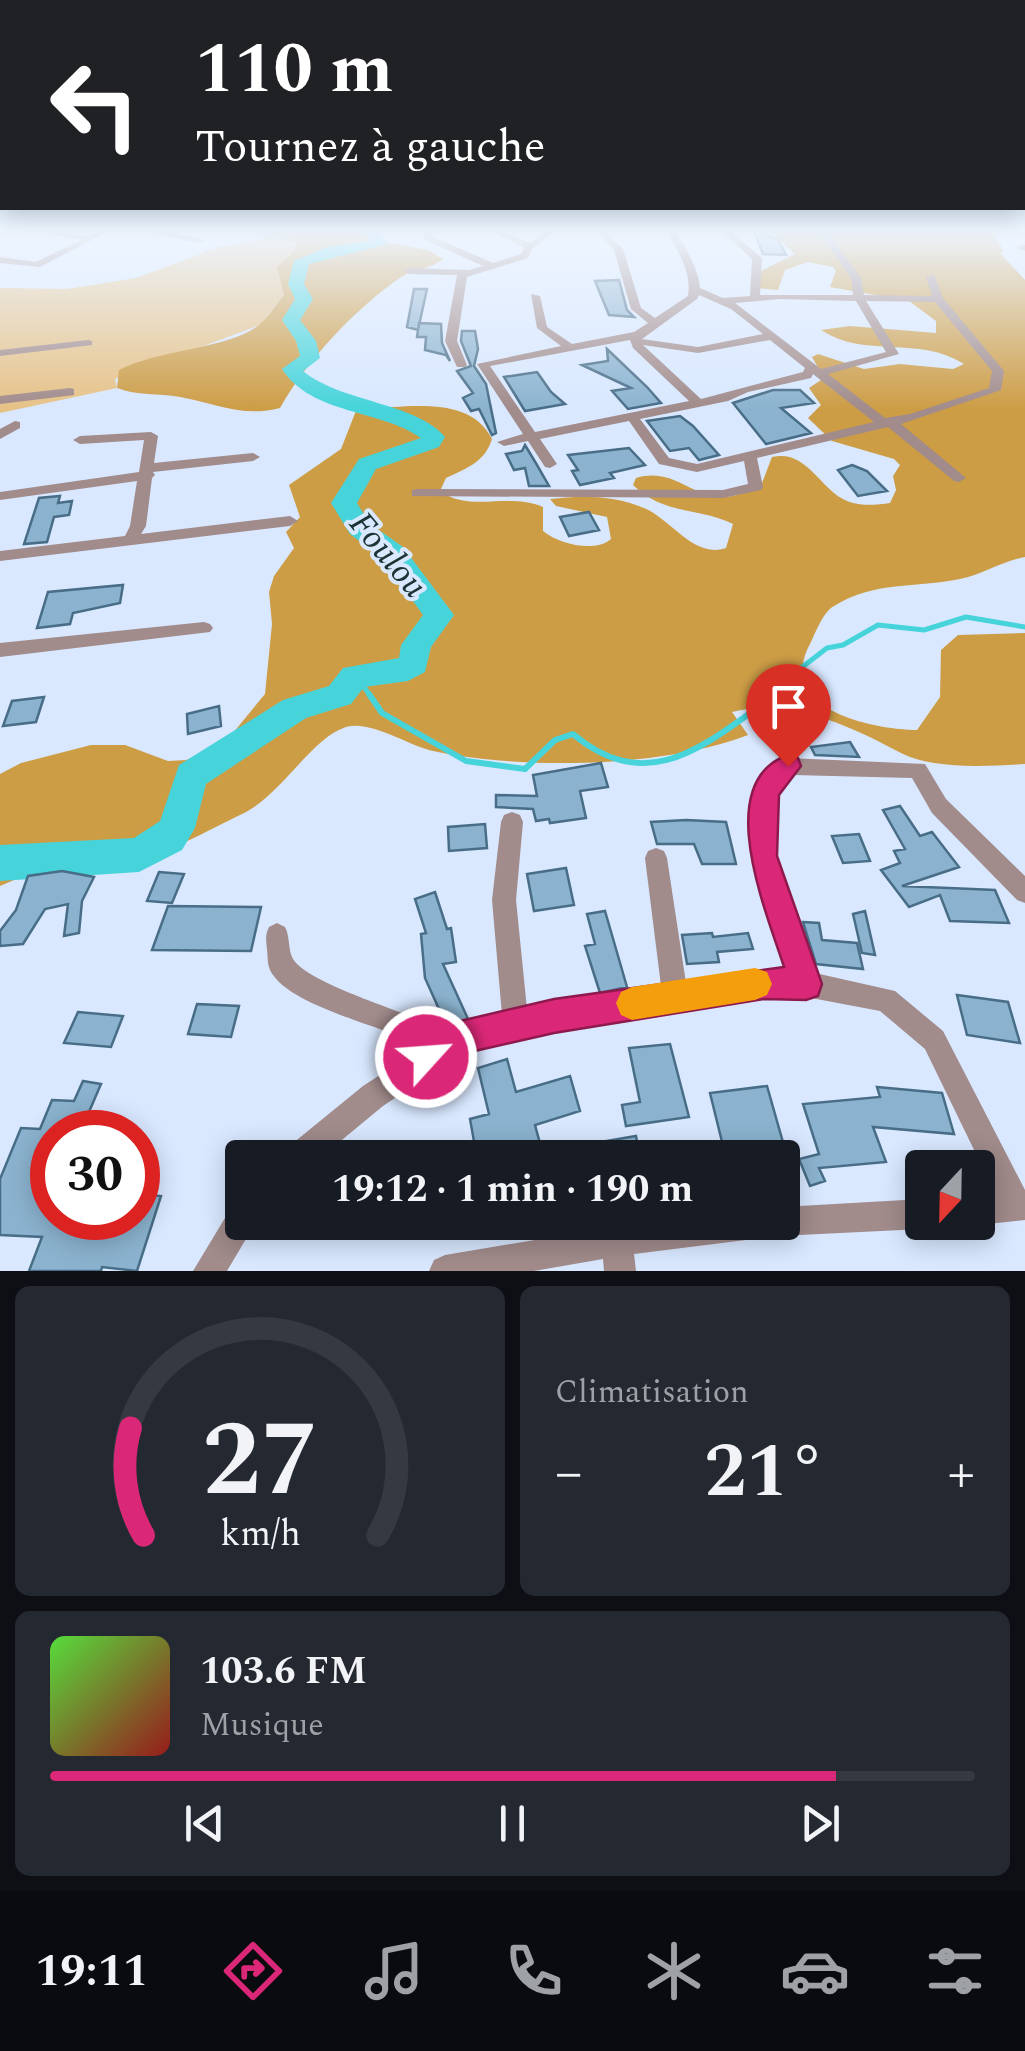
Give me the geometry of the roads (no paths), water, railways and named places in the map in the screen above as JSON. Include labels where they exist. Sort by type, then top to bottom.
[{"type":"street","points":[[456,290],[451,330],[455,366],[636,338],[698,350],[772,336]]},
{"type":"street","points":[[630,290],[636,310],[655,324]]},
{"type":"street","points":[[636,338],[693,297],[696,290]]},
{"type":"street","points":[[697,290],[724,301],[959,478]]},
{"type":"street","points":[[756,290],[756,297]]},
{"type":"street","points":[[504,442],[632,418],[807,376],[817,369],[893,354],[858,290]]},
{"type":"street","points":[[664,461],[697,468],[750,457],[995,390],[998,371],[935,290]]},
{"type":"street","points":[[535,296],[542,328],[568,346]]},
{"type":"street","points":[[724,301],[756,297],[938,298]]},
{"type":"street","points":[[636,338],[698,402]]},
{"type":"street","points":[[0,353],[88,343]]},
{"type":"street","points":[[483,364],[550,464]]},
{"type":"street","points":[[0,400],[70,392]]},
{"type":"street","points":[[632,418],[664,461],[671,491]]},
{"type":"street","points":[[0,435],[15,425]]},
{"type":"street","points":[[80,440],[151,436],[138,526],[130,541]]},
{"type":"street","points":[[0,496],[253,457]]},
{"type":"street","points":[[416,494],[723,494],[756,487],[750,457]]},
{"type":"street","points":[[0,556],[290,520]]},
{"type":"street","points":[[0,650],[204,628]]},
{"type":"street","points":[[806,984],[762,856],[766,791],[788,766],[918,770],[940,806],[1025,892]]},
{"type":"street","points":[[512,822],[504,900],[516,1024]]},
{"type":"street","points":[[656,858],[675,996]]},
{"type":"street","points":[[277,935],[281,966],[313,994],[401,1021],[446,1045]]},
{"type":"street","points":[[321,1140],[446,1045],[516,1024],[675,996],[764,983],[806,984],[886,1000],[934,1040],[1021,1206],[995,1208]]},
{"type":"street","points":[[800,1221],[905,1215]]},
{"type":"street","points":[[209,1271],[229,1240]]},
{"type":"street","points":[[445,1271],[619,1256],[694,1240]]},
{"type":"waterway","name":"Foulou","points":[[0,863],[139,855],[169,838],[176,828],[191,775],[295,709],[340,695],[354,676],[408,669],[414,664],[416,645],[439,615],[393,553],[359,528],[344,503],[368,464],[431,442],[434,437],[417,425],[344,402],[298,378],[292,369],[310,358],[306,341],[291,320],[304,299],[299,290]]},
{"type":"waterway","points":[[776,695],[792,675],[827,648],[843,645],[878,625],[924,630],[966,617],[1025,627]]},
{"type":"waterway","points":[[347,684],[364,687],[371,697]]},
{"type":"waterway","points":[[369,694],[382,713],[466,761],[525,769],[555,740],[573,734],[601,753],[628,762],[654,762],[679,756],[728,729],[776,695]]}]
